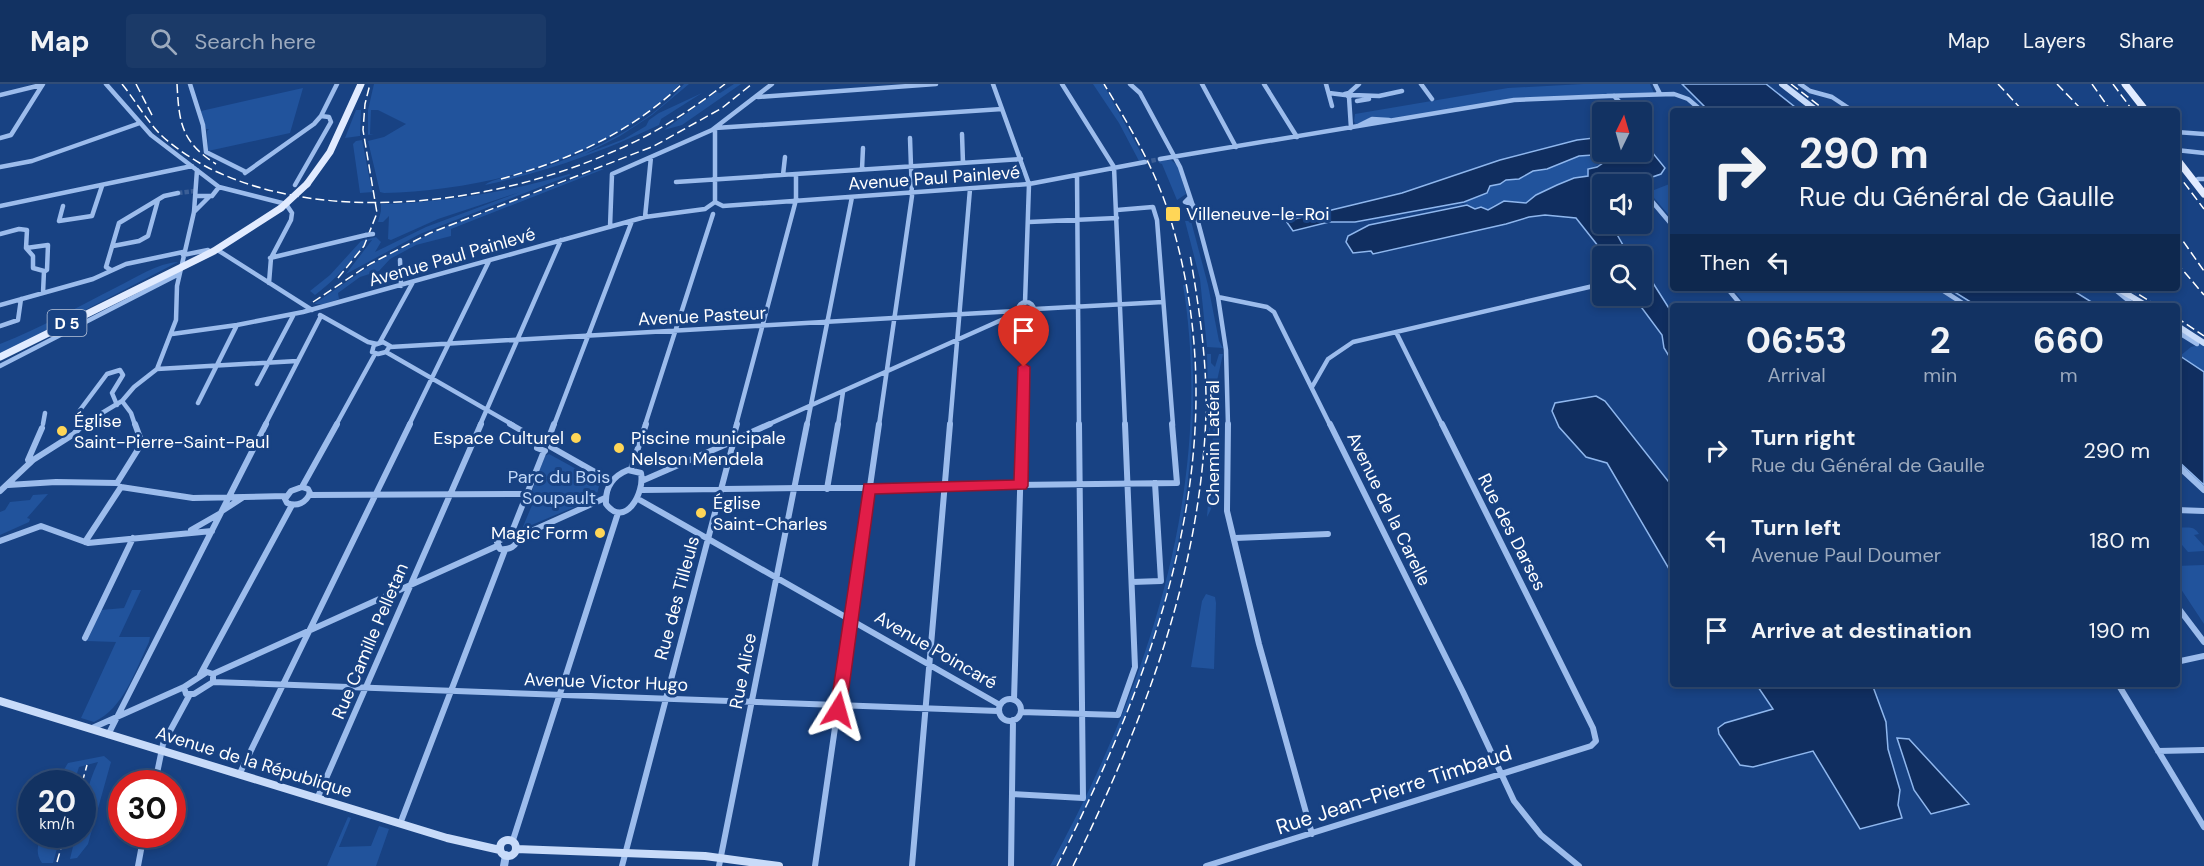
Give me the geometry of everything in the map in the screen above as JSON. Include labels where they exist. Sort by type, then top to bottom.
[{"type":"main road","name":"D 5","points":[[0,357],[181,262],[214,250],[281,208],[307,184],[330,152],[361,84]]},
{"type":"main road","points":[[1782,84],[1813,108]]},
{"type":"main road","points":[[2120,84],[2139,108]]},
{"type":"main road","points":[[2125,84],[2144,108]]},
{"type":"main road","points":[[2180,155],[2201,179],[2204,187]]},
{"type":"main road","points":[[2180,163],[2204,194]]},
{"type":"main road","points":[[2122,291],[2144,303]]},
{"type":"main road","points":[[2180,327],[2201,344]]},
{"type":"main road","name":"Avenue de la République","points":[[0,701],[503,857]]},
{"type":"main road","points":[[503,857],[504,842],[514,845],[626,852],[779,866]]},
{"type":"street","points":[[0,95],[43,84]]},
{"type":"street","points":[[0,138],[11,135],[43,84]]},
{"type":"street","points":[[106,84],[151,135],[219,187],[245,195],[282,201],[290,208],[291,220],[270,258],[266,272],[269,283]]},
{"type":"street","points":[[189,84],[191,98],[200,113],[205,130],[206,152],[246,172],[308,129],[321,116],[337,84]]},
{"type":"street","points":[[610,227],[612,174],[715,128],[772,84]]},
{"type":"street","points":[[758,97],[936,84]]},
{"type":"street","points":[[993,84],[1029,184],[1025,303]]},
{"type":"street","points":[[1011,866],[1013,720],[1021,712],[1118,715],[1135,667],[1118,218],[1114,167],[1062,84]]},
{"type":"street","name":"Chemin Latéral","points":[[1130,84],[1140,93],[1175,156],[1193,205],[1218,297],[1226,350],[1228,383],[1227,511],[1259,644],[1312,834]]},
{"type":"street","points":[[1202,84],[1236,147]]},
{"type":"street","points":[[1264,84],[1297,137]]},
{"type":"street","points":[[1326,84],[1328,99],[1332,106]]},
{"type":"street","points":[[1351,128],[1349,95],[1359,84]]},
{"type":"street","points":[[1421,84],[1432,99]]},
{"type":"street","points":[[1655,84],[1660,94]]},
{"type":"street","points":[[1800,84],[1810,91],[1832,97],[1848,108]]},
{"type":"street","points":[[1329,93],[1369,97],[1402,91]]},
{"type":"street","points":[[1160,159],[1514,100],[1660,94],[1678,95],[1688,99],[1698,108]]},
{"type":"street","points":[[1611,96],[1618,102]]},
{"type":"street","points":[[1356,101],[1370,99],[1369,97]]},
{"type":"street","points":[[715,128],[1002,109]]},
{"type":"street","points":[[295,185],[331,122],[329,117],[321,116]]},
{"type":"street","points":[[0,167],[32,161],[140,123]]},
{"type":"street","points":[[715,128],[715,202]]},
{"type":"street","points":[[2180,132],[2204,134]]},
{"type":"street","points":[[962,134],[963,163]]},
{"type":"street","points":[[815,866],[911,194],[910,138]]},
{"type":"street","points":[[862,148],[862,169]]},
{"type":"street","points":[[2180,151],[2204,153]]},
{"type":"street","points":[[645,217],[651,157]]},
{"type":"street","points":[[783,175],[785,157]]},
{"type":"street","points":[[676,182],[1021,159]]},
{"type":"street","name":"Avenue Paul Painlevé","points":[[723,207],[1029,184],[1145,162]]},
{"type":"street","points":[[0,206],[80,187],[89,189],[192,166]]},
{"type":"street","points":[[0,491],[30,463],[74,434],[83,424],[119,403],[134,387],[157,369],[177,316],[175,301],[181,262],[194,212],[197,170]]},
{"type":"street","name":"Rue des Tilleuls","points":[[626,852],[796,200],[796,174]]},
{"type":"street","points":[[1012,794],[1083,798],[1077,175]]},
{"type":"street","points":[[196,187],[212,180]]},
{"type":"street","points":[[63,206],[59,221],[92,216],[102,186]]},
{"type":"street","points":[[194,212],[216,193],[219,187]]},
{"type":"street","points":[[912,866],[970,189]]},
{"type":"street","points":[[111,270],[106,267],[119,223],[164,196],[178,193]]},
{"type":"street","points":[[195,196],[209,197]]},
{"type":"street","name":"Rue Alice","points":[[721,862],[808,408],[852,197]]},
{"type":"street","points":[[113,246],[139,241],[148,236],[158,200]]},
{"type":"street","points":[[1652,201],[1670,223]]},
{"type":"street","points":[[715,202],[723,207],[718,213],[713,214],[705,209],[715,202]]},
{"type":"street","points":[[642,490],[1177,483],[1157,217],[1154,207],[1117,210]]},
{"type":"street","name":"Avenue Paul Painlevé","points":[[172,334],[237,325],[312,310],[645,217],[705,209]]},
{"type":"street","points":[[631,469],[713,214]]},
{"type":"street","points":[[1029,222],[1118,218]]},
{"type":"street","points":[[548,440],[632,221]]},
{"type":"street","points":[[0,234],[19,229],[27,230],[26,248],[33,256],[33,268],[44,272]]},
{"type":"street","points":[[270,258],[376,233]]},
{"type":"street","points":[[450,495],[561,240]]},
{"type":"street","points":[[26,248],[48,245],[43,293]]},
{"type":"street","points":[[0,366],[181,262],[214,250],[368,342],[388,343],[388,350],[431,379],[540,441],[548,440]]},
{"type":"street","points":[[400,260],[401,286]]},
{"type":"street","points":[[239,775],[489,261]]},
{"type":"street","points":[[0,305],[93,279],[126,264],[181,262]]},
{"type":"street","points":[[255,275],[266,272]]},
{"type":"street","points":[[302,487],[375,354],[372,351],[379,343],[413,282]]},
{"type":"street","points":[[1312,387],[1328,359],[1343,348],[1364,338],[1592,286]]},
{"type":"street","points":[[1730,291],[1740,303]]},
{"type":"street","points":[[1944,291],[1962,303]]},
{"type":"street","points":[[2120,291],[2132,303]]},
{"type":"street","name":"Avenue de la Carelle","points":[[1218,297],[1267,307],[1273,311],[1514,801],[1554,848],[1579,866]]},
{"type":"street","points":[[0,326],[18,320],[21,299]]},
{"type":"street","points":[[1035,309],[1164,302]]},
{"type":"street","points":[[1016,312],[1017,306],[1025,303],[1034,305],[1035,309]]},
{"type":"street","points":[[1016,312],[1025,317],[1031,315],[1035,309]]},
{"type":"street","points":[[644,480],[808,408],[1016,312]]},
{"type":"street","name":"Avenue Pasteur","points":[[375,354],[388,350],[448,344],[1016,312]]},
{"type":"street","points":[[257,384],[294,314]]},
{"type":"street","points":[[108,735],[110,727],[118,716],[321,316]]},
{"type":"street","points":[[1014,700],[1025,317]]},
{"type":"street","points":[[198,403],[237,325]]},
{"type":"street","name":"Rue des Darses","points":[[1396,332],[1593,728],[1596,738],[1592,746]]},
{"type":"street","points":[[2180,333],[2201,344]]},
{"type":"street","points":[[157,369],[297,362]]},
{"type":"street","points":[[80,410],[106,374],[120,370],[123,375],[112,393],[119,403],[131,413],[142,443],[85,542]]},
{"type":"street","points":[[827,489],[843,392]]},
{"type":"street","points":[[30,463],[28,460],[43,426],[45,413]]},
{"type":"street","points":[[548,440],[552,447],[611,481]]},
{"type":"street","points":[[540,441],[537,448],[544,452]]},
{"type":"street","points":[[400,824],[505,550],[515,546],[514,535],[526,494],[544,452],[552,447]]},
{"type":"street","points":[[2180,468],[2204,490]]},
{"type":"street","points":[[631,469],[641,473],[644,480],[638,498],[630,508],[618,513],[608,509],[605,498],[611,481],[617,474],[631,469]]},
{"type":"street","points":[[3,486],[56,482],[119,485],[193,498],[286,496],[295,489],[302,487],[308,489],[309,495],[303,503],[292,506],[200,675]]},
{"type":"street","points":[[1132,582],[1161,581],[1155,483]]},
{"type":"street","points":[[309,495],[526,494]]},
{"type":"street","name":"Rue Camille Pelletan","points":[[317,799],[450,495]]},
{"type":"street","points":[[286,496],[287,503],[292,506]]},
{"type":"street","points":[[187,532],[221,513],[243,497]]},
{"type":"street","points":[[90,729],[184,687],[200,675],[207,672],[213,674],[497,546],[501,538],[514,535],[605,498]]},
{"type":"street","name":"Avenue Poincaré","points":[[638,498],[929,663],[999,708]]},
{"type":"street","points":[[2180,510],[2204,511]]},
{"type":"street","points":[[514,845],[559,695],[618,513]]},
{"type":"street","points":[[0,542],[28,529],[44,526],[85,542],[212,531]]},
{"type":"street","points":[[1234,538],[1328,534]]},
{"type":"street","points":[[85,638],[133,538]]},
{"type":"street","points":[[497,546],[505,550]]},
{"type":"street","points":[[2180,610],[2203,639]]},
{"type":"street","points":[[2180,661],[2204,656]]},
{"type":"street","points":[[158,770],[164,741],[189,696],[213,682],[213,674]]},
{"type":"street","name":"Avenue Victor Hugo","points":[[213,682],[926,708],[999,708]]},
{"type":"street","points":[[184,687],[189,696]]},
{"type":"street","points":[[2120,687],[2203,824]]},
{"type":"street","points":[[1013,720],[1002,719],[999,708],[1005,701],[1014,700],[1020,705],[1021,712]]},
{"type":"street","name":"Rue Jean-Pierre Timbaud","points":[[1206,866],[1592,746]]},
{"type":"street","points":[[2158,751],[2204,750]]},
{"type":"street","points":[[138,866],[141,848]]},
{"type":"street","points":[[622,866],[626,852]]},
{"type":"green space","points":[[374,84],[680,84],[651,110],[618,132],[582,151],[543,166],[462,186],[422,191],[380,192],[368,141],[384,137],[406,124],[378,110],[371,110],[370,134],[374,134],[368,135],[368,110]]},
{"type":"green space","points":[[684,84],[689,84],[652,115],[620,136],[585,154],[624,139],[646,126],[649,120],[659,113],[702,93],[661,119],[659,125],[574,160],[485,185],[495,180],[553,164],[614,137],[652,114]]},
{"type":"green space","points":[[734,84],[741,84],[682,125],[664,130],[716,92],[720,93]]},
{"type":"green space","points":[[1093,84],[1103,84],[1145,160],[1139,161],[1119,123]]},
{"type":"green space","points":[[1583,84],[1650,84],[1654,93],[1555,96],[1396,119],[1378,118],[1356,125],[1354,121],[1355,114],[1508,88]]},
{"type":"green space","points":[[303,88],[290,133],[208,151],[207,131],[209,129],[206,129],[201,111]]},
{"type":"green space","points":[[356,110],[361,110],[360,136],[345,138]]},
{"type":"green space","points":[[362,140],[373,192],[360,193],[353,144]]},
{"type":"green space","points":[[1592,155],[1592,162],[1603,163],[1590,168],[1586,178],[1557,185],[1526,203],[1507,201],[1494,205],[1488,210],[1481,207],[1475,209],[1464,202],[1487,193],[1490,186],[1506,180],[1519,179],[1533,171],[1547,169],[1579,156]]},
{"type":"green space","points":[[1171,160],[1178,166],[1186,194],[1177,200],[1162,164],[1159,163],[1159,161]]},
{"type":"green space","points":[[604,169],[451,229],[451,236],[416,245],[390,259],[379,271],[360,277],[338,293],[339,299],[324,304],[314,304],[380,259],[440,229]]},
{"type":"green space","points":[[571,175],[420,234],[346,274],[372,240],[367,241],[329,283],[315,295],[310,291],[330,275],[361,241],[376,237],[381,242],[375,252],[426,227],[520,192],[438,219],[391,240],[388,239],[389,216],[383,222],[378,222],[381,204],[476,195]]},
{"type":"green space","points":[[1670,184],[1670,217],[1652,196],[1652,191]]},
{"type":"green space","points":[[1185,221],[1191,221],[1208,285],[1219,341],[1223,348],[1207,347],[1200,279]]},
{"type":"green space","points":[[178,262],[0,354],[0,344],[45,324],[147,272]]},
{"type":"green space","points":[[1183,285],[1186,285],[1193,363],[1192,439],[1183,513],[1169,585],[1148,656],[1122,726],[1056,865],[1050,866],[1085,799],[1116,730],[1143,658],[1165,585],[1181,511],[1190,436],[1191,360]]},
{"type":"green space","points":[[1734,291],[1940,291],[1958,303],[1744,303]]},
{"type":"green space","points":[[2204,345],[2204,372],[2180,356],[2191,347]]},
{"type":"green space","points":[[1207,354],[1211,354],[1211,363],[1215,367],[1219,354],[1223,354],[1214,394],[1209,438]]},
{"type":"green space","points":[[1218,397],[1219,474],[1217,489],[1207,517],[1215,408]]},
{"type":"green space","name":"Parc du Bois Soupault","points":[[549,454],[600,482],[596,498],[522,529],[535,498],[530,496],[545,456]]},
{"type":"green space","points":[[48,494],[27,518],[30,519],[29,522],[0,535],[0,512],[5,510],[10,502],[30,500],[33,495]]},
{"type":"green space","points":[[2180,527],[2192,528],[2197,531],[2199,534],[2194,535],[2204,546],[2204,551],[2188,552],[2180,543]]},
{"type":"green space","points":[[2204,565],[2204,624],[2180,588],[2180,566]]},
{"type":"green space","points":[[132,590],[141,590],[119,637],[150,637],[149,642],[127,688],[113,708],[94,722],[81,718],[116,642],[87,641],[101,610],[124,608]]},
{"type":"green space","points":[[1206,594],[1215,597],[1216,603],[1214,669],[1191,667],[1202,601]]},
{"type":"green space","points":[[104,756],[111,762],[96,815],[95,770],[98,762],[79,767],[78,770],[64,770],[68,763]]},
{"type":"green space","points":[[348,817],[351,818],[339,847],[371,846],[379,826],[389,829],[376,866],[327,866]]},
{"type":"green space","points":[[57,848],[53,863],[42,863],[38,856],[38,849]]},
{"type":"green space","points":[[73,848],[85,848],[77,858],[70,859]]},
{"type":"shaded area","points":[[1682,84],[1766,84],[1796,108],[1706,108]]},
{"type":"shaded area","points":[[1592,138],[1592,155],[1579,156],[1547,169],[1533,171],[1519,179],[1506,180],[1490,186],[1487,193],[1464,202],[1355,222],[1329,222],[1293,231],[1286,221],[1402,193],[1500,160]]},
{"type":"shaded area","points":[[1652,152],[1665,168],[1661,174],[1652,177],[1652,174],[1592,174],[1592,234],[1617,234],[1624,246],[1598,246],[1576,218],[1545,215],[1373,254],[1371,251],[1353,253],[1346,242],[1348,236],[1369,225],[1467,205],[1475,209],[1481,207],[1488,210],[1504,201],[1526,203],[1536,195],[1557,185],[1574,178],[1588,176],[1588,169],[1603,163],[1652,162]]},
{"type":"shaded area","points":[[1652,281],[1670,310],[1670,358],[1664,348],[1662,335],[1640,306],[1652,306]]},
{"type":"shaded area","points":[[1953,291],[2074,291],[2093,303],[1972,303]]},
{"type":"shaded area","points":[[2180,356],[2204,372],[2204,485],[2180,463]]},
{"type":"shaded area","points":[[1596,396],[1605,401],[1670,483],[1670,571],[1607,463],[1586,457],[1559,427],[1552,411],[1555,403]]},
{"type":"shaded area","points":[[1758,687],[1873,687],[1886,722],[1888,749],[1900,790],[1898,805],[1902,818],[1860,829],[1813,751],[1753,767],[1740,765],[1719,734],[1718,728],[1725,723],[1773,709]]},
{"type":"shaded area","points":[[1897,738],[1909,739],[1969,804],[1931,814],[1914,790]]},
{"type":"tunnel","points":[[1145,162],[1160,159]]},
{"type":"tunnel","points":[[178,193],[195,191]]},
{"type":"railway","points":[[122,84],[161,135],[193,159],[213,170],[259,187],[309,198],[375,202]]},
{"type":"railway","points":[[136,84],[153,117]]},
{"type":"railway","points":[[177,84],[184,130],[195,148],[216,164]]},
{"type":"railway","points":[[370,84],[365,104],[363,130],[375,202]]},
{"type":"railway","points":[[501,179],[551,163],[598,143],[641,117],[682,84]]},
{"type":"railway","points":[[375,202],[413,201],[466,195],[518,184],[567,170],[612,152],[657,130],[725,84]]},
{"type":"railway","points":[[313,302],[370,264],[430,233],[654,146],[722,108],[752,84]]},
{"type":"railway","points":[[1057,866],[1128,710],[1156,630],[1178,549],[1192,467],[1196,384],[1189,299],[1163,197],[1140,147],[1104,84]]},
{"type":"railway","points":[[1791,84],[1822,108]]},
{"type":"railway","points":[[1998,84],[2020,108]]},
{"type":"railway","points":[[2057,84],[2080,108]]},
{"type":"railway","points":[[2092,84],[2109,108]]},
{"type":"railway","points":[[2113,84],[2131,108]]},
{"type":"railway","points":[[2180,177],[2204,209]]},
{"type":"railway","points":[[338,278],[364,246],[377,213],[375,202]]},
{"type":"railway","points":[[2180,237],[2204,271]]},
{"type":"railway","points":[[1073,866],[1123,758],[1145,702],[1164,646],[1193,532],[1202,473],[1206,393],[1202,333],[1190,255]]},
{"type":"railway","points":[[2180,267],[2204,295]]},
{"type":"railway","points":[[2133,291],[2153,303]]},
{"type":"railway","points":[[2180,320],[2204,336]]},
{"type":"railway","points":[[86,770],[87,765]]},
{"type":"railway","points":[[57,862],[61,848]]},
{"type":"place","name":"Villeneuve-le-Roi","points":[[1173,214]]},
{"type":"place","name":"Église Saint-Pierre-Saint-Paul","points":[[62,431]]},
{"type":"place","name":"Espace Culturel","points":[[576,438]]},
{"type":"place","name":"Piscine municipale Nelson Mendela","points":[[619,448]]},
{"type":"place","name":"Église Saint-Charles","points":[[701,513]]},
{"type":"place","name":"Magic Form","points":[[600,533]]},
{"type":"route","points":[[838,710],[869,488],[1021,486],[1024,367]]}]
